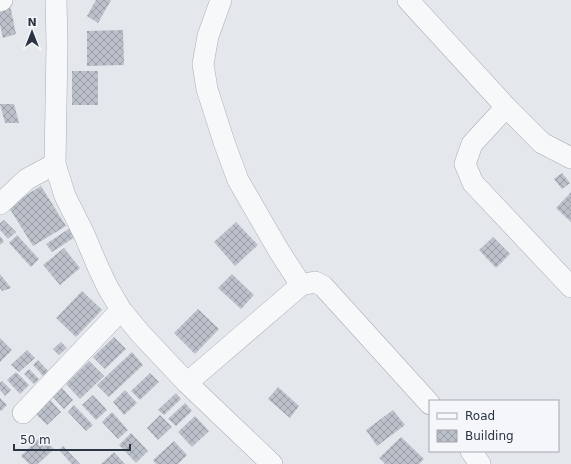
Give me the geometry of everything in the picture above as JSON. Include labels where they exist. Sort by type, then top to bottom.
[{"type":"street","points":[[56,0],[57,45],[55,164],[65,196],[84,234],[98,267],[121,310],[140,333],[187,383],[272,464]]},
{"type":"street","points":[[222,0],[208,36],[203,64],[207,89],[238,180],[279,251],[301,285]]},
{"type":"street","points":[[408,0],[506,107],[542,143],[571,158]]},
{"type":"street","points":[[506,107],[472,144],[465,164],[473,183],[571,287]]},
{"type":"street","points":[[0,204],[27,179],[55,164]]},
{"type":"street","points":[[187,383],[301,285],[315,282],[323,286],[429,403]]},
{"type":"street","points":[[23,413],[121,310]]},
{"type":"street","points":[[472,452],[480,464]]},
{"type":"building","points":[[96,0],[111,0],[98,23],[87,16]]},
{"type":"building","points":[[10,5],[16,34],[3,38],[0,25],[0,7]]},
{"type":"building","points":[[123,30],[124,65],[87,66],[87,31]]},
{"type":"building","points":[[72,71],[98,71],[98,105],[72,105]]},
{"type":"building","points":[[0,104],[14,104],[19,123],[5,123]]},
{"type":"building","points":[[562,173],[570,183],[562,189],[554,179]]},
{"type":"building","points":[[41,186],[66,226],[33,246],[8,206]]},
{"type":"building","points":[[571,192],[571,222],[556,208]]},
{"type":"building","points":[[4,220],[16,232],[8,239],[0,230],[0,223]]},
{"type":"building","points":[[236,222],[258,245],[235,266],[214,242]]},
{"type":"building","points":[[70,228],[75,237],[52,252],[46,244]]},
{"type":"building","points":[[17,235],[39,259],[31,267],[9,243]]},
{"type":"building","points":[[0,236],[4,241],[0,245]]},
{"type":"building","points":[[493,237],[510,254],[496,268],[479,250]]},
{"type":"building","points":[[64,248],[80,268],[60,285],[43,265]]},
{"type":"building","points":[[0,274],[11,288],[2,291],[0,288]]},
{"type":"building","points":[[232,274],[254,295],[241,309],[218,288]]},
{"type":"building","points":[[82,291],[102,310],[76,337],[56,318]]},
{"type":"building","points":[[198,309],[219,329],[195,354],[174,333]]},
{"type":"building","points":[[114,337],[126,349],[105,369],[93,357]]},
{"type":"building","points":[[0,338],[12,350],[0,362]]},
{"type":"building","points":[[61,342],[67,348],[59,355],[53,349]]},
{"type":"building","points":[[27,350],[35,358],[19,372],[11,365]]},
{"type":"building","points":[[132,352],[143,365],[109,397],[97,385]]},
{"type":"building","points":[[38,360],[50,373],[45,378],[33,365]]},
{"type":"building","points":[[89,361],[104,376],[80,399],[66,384]]},
{"type":"building","points":[[29,369],[39,379],[34,384],[24,374]]},
{"type":"building","points":[[16,372],[29,385],[20,394],[7,380]]},
{"type":"building","points":[[150,373],[159,382],[140,400],[131,391]]},
{"type":"building","points":[[2,381],[11,390],[5,396],[0,390],[0,383]]},
{"type":"building","points":[[61,387],[73,400],[64,409],[52,396]]},
{"type":"building","points":[[278,387],[299,406],[290,418],[268,399]]},
{"type":"building","points":[[125,390],[137,403],[124,415],[113,402]]},
{"type":"building","points":[[176,393],[181,399],[164,415],[158,410]]},
{"type":"building","points":[[93,395],[107,410],[96,420],[82,405]]},
{"type":"building","points":[[0,398],[7,405],[1,411],[0,410]]},
{"type":"building","points":[[50,400],[61,412],[47,425],[36,414]]},
{"type":"building","points":[[185,403],[192,411],[176,426],[168,419]]},
{"type":"building","points":[[74,405],[93,425],[86,431],[68,412]]},
{"type":"building","points":[[393,410],[405,425],[377,446],[366,430]]},
{"type":"building","points":[[112,412],[128,430],[118,439],[102,422]]},
{"type":"building","points":[[160,415],[172,427],[158,440],[147,428]]},
{"type":"building","points":[[195,416],[209,431],[192,447],[178,432]]},
{"type":"building","points":[[131,433],[148,451],[136,463],[119,445]]},
{"type":"building","points":[[41,436],[54,449],[38,464],[29,464],[21,456]]},
{"type":"building","points":[[401,437],[424,459],[419,464],[385,464],[379,458]]},
{"type":"building","points":[[174,441],[187,455],[178,464],[156,464],[153,460]]},
{"type":"building","points":[[63,446],[80,464],[72,464],[59,450]]},
{"type":"building","points":[[114,452],[125,464],[101,464]]}]
